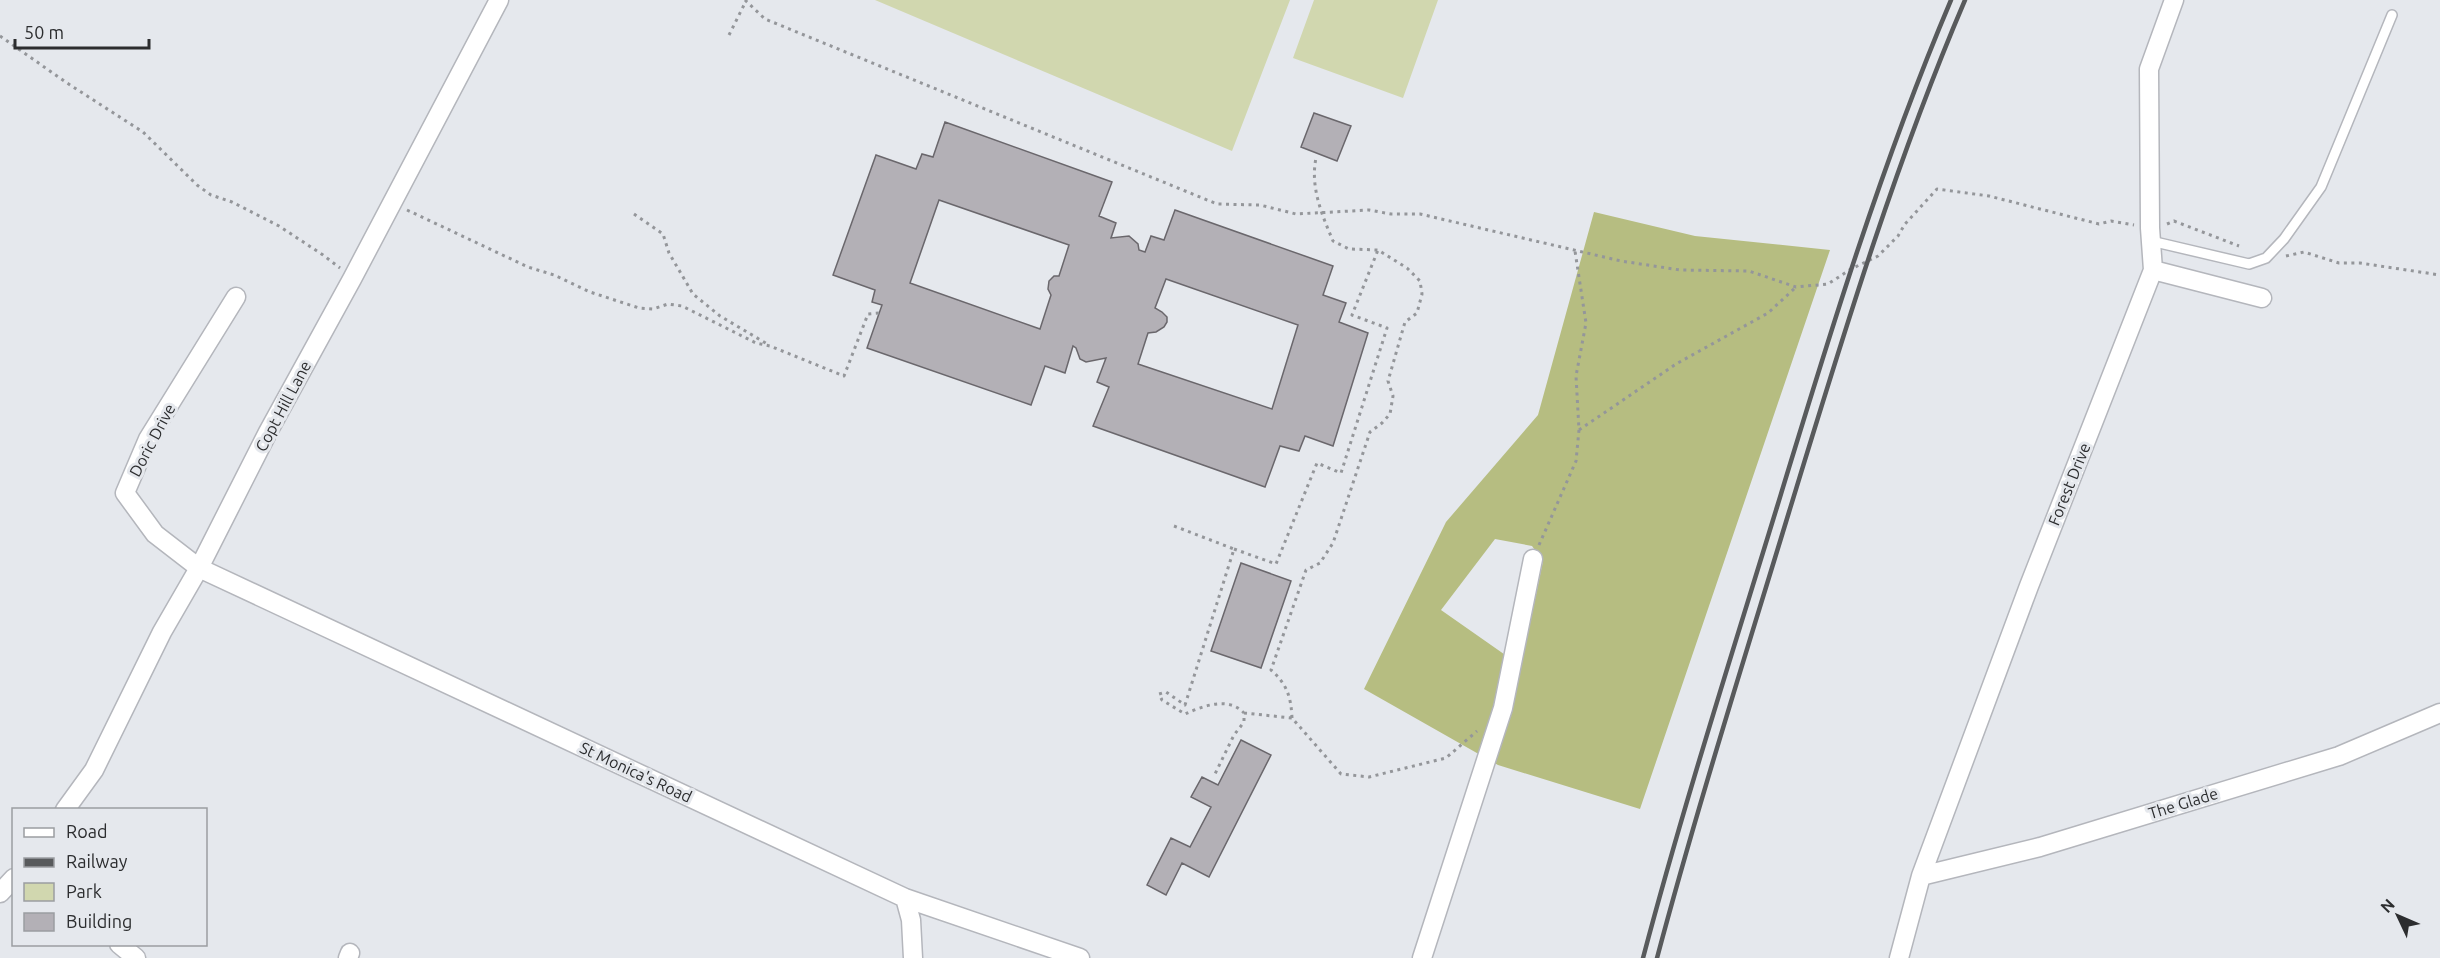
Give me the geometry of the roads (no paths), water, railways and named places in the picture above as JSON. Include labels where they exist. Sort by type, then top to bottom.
[{"type":"street","name":"Copt Hill Lane","points":[[66,808],[94,770],[162,632],[199,568],[268,432],[352,279],[499,0]]},
{"type":"street","name":"Forest Drive","points":[[1899,958],[1921,876],[2033,575],[2153,270],[2149,69],[2174,0]]},
{"type":"street","points":[[2153,270],[2262,298]]},
{"type":"street","name":"Doric Drive","points":[[199,568],[155,534],[125,493],[148,439],[236,297]]},
{"type":"street","points":[[1422,958],[1503,708],[1533,559]]},
{"type":"street","name":"St Monica's Road","points":[[199,568],[905,898],[1080,958]]},
{"type":"street","name":"The Glade","points":[[1921,876],[2040,847],[2339,756],[2440,713]]},
{"type":"street","points":[[0,892],[12,880]]},
{"type":"street","points":[[905,898],[910,920],[913,958]]},
{"type":"street","points":[[120,946],[136,958]]},
{"type":"lane","points":[[2151,235],[2249,264],[2266,258],[2284,238],[2321,187],[2392,15]]},
{"type":"railway","points":[[1643,958],[1674,845],[1836,315],[1879,188],[1951,0]]},
{"type":"railway","points":[[1657,958],[1721,734],[1849,318],[1892,189],[1965,0]]}]
